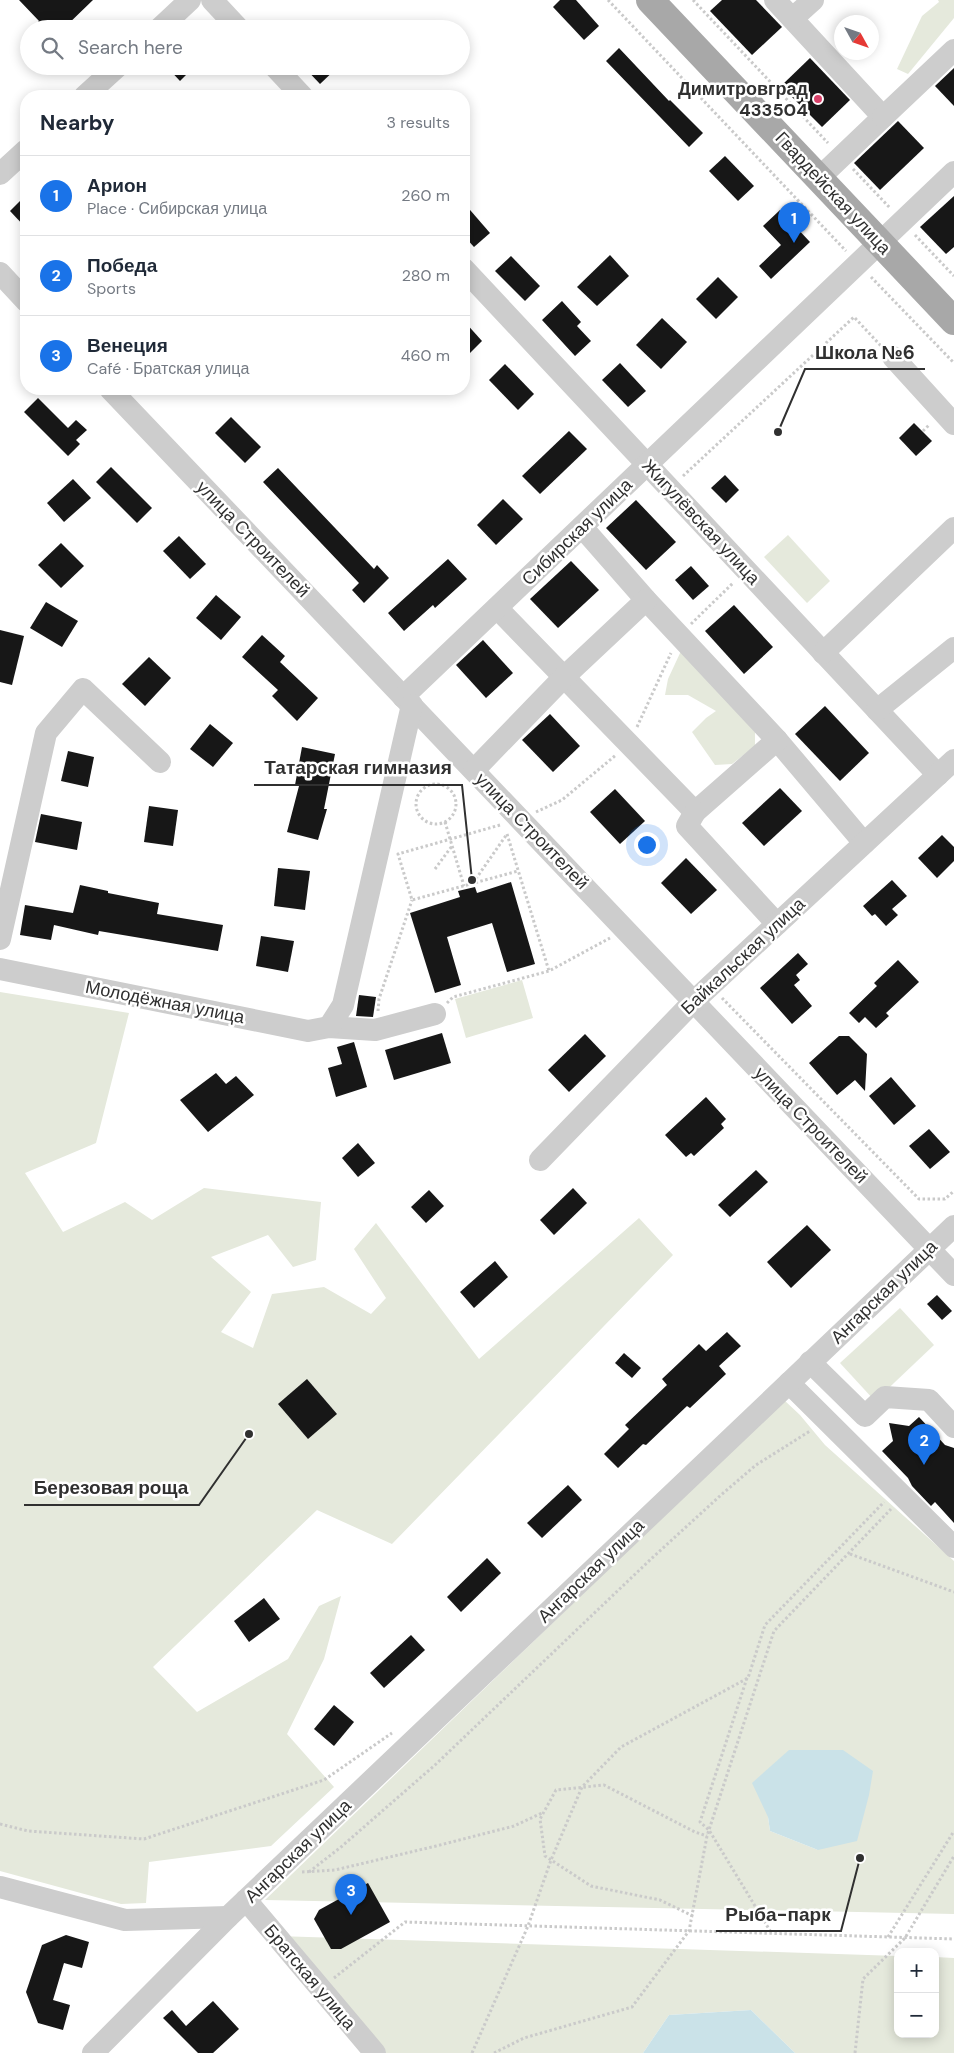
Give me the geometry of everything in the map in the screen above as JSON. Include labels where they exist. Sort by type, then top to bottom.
[{"type":"main road","name":"Гвардейская улица","points":[[657,2],[954,321]]},
{"type":"street","points":[[169,20],[190,0]]},
{"type":"street","points":[[212,0],[231,20]]},
{"type":"street","points":[[775,0],[883,117]]},
{"type":"street","points":[[793,18],[813,0]]},
{"type":"street","points":[[819,178],[954,50]]},
{"type":"street","points":[[92,90],[108,75]]},
{"type":"street","points":[[282,75],[296,90]]},
{"type":"street","points":[[0,174],[20,156]]},
{"type":"street","name":"Сибирская улица","points":[[408,701],[497,608],[954,172]]},
{"type":"street","points":[[0,273],[20,295]]},
{"type":"street","name":"Жигулёвская улица","points":[[470,275],[877,710],[946,768]]},
{"type":"street","points":[[892,357],[954,424]]},
{"type":"street","name":"улица Строителей","points":[[116,395],[474,770],[514,827],[625,928],[954,1275]]},
{"type":"street","points":[[582,527],[646,600],[777,740],[864,843]]},
{"type":"street","points":[[823,653],[954,528]]},
{"type":"street","points":[[474,770],[564,677],[646,600]]},
{"type":"street","points":[[497,608],[695,812]]},
{"type":"street","points":[[877,710],[954,648]]},
{"type":"street","points":[[0,939],[46,733],[83,689],[160,762]]},
{"type":"street","points":[[329,1027],[343,1005],[408,701]]},
{"type":"street","points":[[777,740],[695,812],[687,826],[777,924]]},
{"type":"street","name":"Байкальская улица","points":[[540,1160],[694,1001],[946,768]]},
{"type":"street","name":"Молодёжная улица","points":[[0,969],[308,1032],[329,1027],[376,1030],[435,1014]]},
{"type":"street","name":"Ангарская улица","points":[[93,2053],[228,1917],[954,1226]]},
{"type":"street","points":[[810,1362],[864,1416],[885,1397],[928,1400],[954,1427]]},
{"type":"street","points":[[789,1382],[954,1547]]},
{"type":"street","points":[[0,1887],[125,1920],[228,1917]]},
{"type":"street","name":"Братская улица","points":[[246,1900],[375,2053]]},
{"type":"path","points":[[608,0],[954,363]]},
{"type":"path","points":[[693,0],[954,276]]},
{"type":"path","points":[[669,488],[854,317],[892,357]]},
{"type":"path","points":[[473,883],[514,827],[562,800],[630,745],[679,635],[746,570]]},
{"type":"path","points":[[430,784],[444,785],[453,794],[456,806],[454,813],[445,822],[439,824],[425,822],[416,811],[415,804],[419,792],[430,784]]},
{"type":"path","points":[[445,822],[464,886]]},
{"type":"path","points":[[376,1030],[379,999],[412,900],[398,854],[504,824],[514,827]]},
{"type":"path","points":[[514,827],[518,871],[549,971]]},
{"type":"path","points":[[436,869],[452,845]]},
{"type":"path","points":[[412,900],[518,871]]},
{"type":"path","points":[[435,1014],[453,997],[549,971],[625,928]]},
{"type":"path","points":[[710,986],[919,1199],[945,1199],[954,1191]]},
{"type":"path","points":[[309,1872],[341,1847],[435,1765],[651,1559],[721,1495],[756,1465],[810,1431]]},
{"type":"path","points":[[494,2053],[524,2038],[632,2007],[688,1931],[693,1916],[709,1830],[774,1631],[850,1554],[899,1493]]},
{"type":"path","points":[[772,1934],[709,1830],[700,1822],[765,1625],[899,1493]]},
{"type":"path","points":[[850,1554],[954,1592]]},
{"type":"path","points":[[472,2053],[528,1926],[551,1860],[582,1787],[621,1747],[748,1678]]},
{"type":"path","points":[[0,1824],[28,1831],[144,1839],[324,1780],[398,1729]]},
{"type":"path","points":[[693,1916],[660,1900],[591,1886],[545,1856],[540,1819],[556,1790],[604,1785],[696,1832],[708,1836]]},
{"type":"path","points":[[274,1873],[335,1870],[514,1826],[544,1812]]},
{"type":"path","points":[[888,1937],[954,1831]]},
{"type":"path","points":[[855,2053],[863,1979],[905,1938],[954,1856]]},
{"type":"path","points":[[320,1988],[405,1922],[954,1939]]},
{"type":"shaded area","points":[[938,0],[954,0],[954,18],[908,74],[897,69],[922,16],[939,2]]},
{"type":"shaded area","points":[[788,535],[830,581],[807,603],[764,557]]},
{"type":"shaded area","points":[[681,651],[755,732],[755,746],[732,764],[715,765],[692,732],[716,711],[688,695],[665,695],[668,679]]},
{"type":"shaded area","points":[[522,980],[533,1018],[466,1038],[455,999]]},
{"type":"shaded area","points":[[0,992],[129,1013],[96,1143],[25,1173],[63,1232],[125,1202],[152,1220],[204,1188],[321,1202],[316,1260],[293,1267],[268,1235],[211,1257],[251,1292],[221,1332],[253,1348],[272,1294],[324,1287],[371,1314],[386,1298],[354,1249],[376,1223],[479,1359],[639,1218],[673,1255],[392,1544],[317,1510],[153,1667],[197,1712],[288,1659],[319,1606],[341,1596],[324,1659],[287,1734],[334,1787],[271,1846],[149,1862],[146,1903],[121,1904],[0,1871]]},
{"type":"shaded area","points":[[900,1308],[934,1345],[875,1401],[840,1363]]},
{"type":"shaded area","points":[[784,1400],[800,1415],[825,1445],[954,1561],[954,1914],[265,1900]],"holes":[[[768,1817],[818,1850],[770,1831]]]},
{"type":"shaded area","points":[[277,1936],[894,1956],[894,2038],[939,2038],[939,1957],[954,1958],[954,2053],[795,2053],[751,2010],[669,2015],[643,2053],[383,2053]]},
{"type":"water","points":[[789,1750],[843,1750],[873,1771],[857,1841],[818,1850],[770,1831],[768,1817],[752,1783]]},
{"type":"water","points":[[751,2010],[795,2053],[643,2053],[669,2015]]},
{"type":"building","points":[[19,0],[93,0],[72,20],[38,20]]},
{"type":"building","points":[[560,0],[576,0],[599,26],[584,40],[553,7]]},
{"type":"building","points":[[722,0],[756,0],[782,27],[752,55],[710,11]]},
{"type":"building","points":[[619,48],[669,101],[703,133],[689,147],[606,61]]},
{"type":"building","points":[[810,58],[850,100],[822,127],[781,86]]},
{"type":"building","points":[[954,68],[954,106],[935,86]]},
{"type":"building","points":[[174,75],[186,75],[180,81]]},
{"type":"building","points":[[312,75],[330,75],[320,84]]},
{"type":"building","points":[[898,121],[924,148],[880,190],[854,163]]},
{"type":"building","points":[[725,156],[754,186],[738,201],[709,171]]},
{"type":"building","points":[[954,196],[954,247],[946,254],[920,227]]},
{"type":"building","points":[[20,201],[20,222],[10,211]]},
{"type":"building","points":[[470,210],[490,233],[474,247],[470,243]]},
{"type":"building","points":[[780,210],[810,242],[771,279],[759,266],[781,245],[763,226]]},
{"type":"building","points":[[610,255],[629,276],[597,306],[577,287]]},
{"type":"building","points":[[511,256],[540,286],[525,301],[495,271]]},
{"type":"building","points":[[718,277],[738,297],[716,319],[696,299]]},
{"type":"building","points":[[562,301],[581,322],[577,326],[591,341],[575,356],[542,320]]},
{"type":"building","points":[[662,318],[687,342],[661,369],[636,345]]},
{"type":"building","points":[[470,328],[482,341],[470,353]]},
{"type":"building","points":[[620,363],[646,391],[628,407],[602,380]]},
{"type":"building","points":[[505,364],[534,394],[518,410],[489,380]]},
{"type":"building","points":[[38,398],[68,428],[76,420],[87,430],[76,440],[80,444],[68,456],[24,412]]},
{"type":"building","points":[[231,417],[261,447],[245,463],[215,433]]},
{"type":"building","points":[[914,423],[932,441],[916,456],[899,438]]},
{"type":"building","points":[[569,431],[587,449],[540,494],[522,476]]},
{"type":"building","points":[[111,467],[152,508],[137,523],[96,482]]},
{"type":"building","points":[[278,468],[374,569],[377,565],[389,578],[364,603],[352,590],[359,583],[263,482]]},
{"type":"building","points":[[725,475],[739,490],[726,503],[711,488]]},
{"type":"building","points":[[73,479],[91,498],[64,522],[47,503]]},
{"type":"building","points":[[503,499],[523,519],[496,545],[477,525]]},
{"type":"building","points":[[636,500],[676,542],[646,570],[606,528]]},
{"type":"building","points":[[179,536],[206,564],[190,579],[163,551]]},
{"type":"building","points":[[61,543],[84,566],[61,588],[38,565]]},
{"type":"building","points":[[448,559],[467,579],[435,608],[433,605],[404,631],[388,613]]},
{"type":"building","points":[[571,561],[599,590],[558,628],[530,599]]},
{"type":"building","points":[[691,566],[709,586],[693,600],[675,580]]},
{"type":"building","points":[[216,595],[241,617],[221,640],[196,618]]},
{"type":"building","points":[[46,602],[78,621],[62,647],[30,628]]},
{"type":"building","points":[[734,605],[773,647],[744,674],[705,631]]},
{"type":"building","points":[[0,630],[24,636],[12,685],[0,682]]},
{"type":"building","points":[[262,635],[285,656],[280,662],[318,698],[297,721],[272,696],[278,690],[242,657]]},
{"type":"building","points":[[483,640],[513,673],[486,698],[456,665]]},
{"type":"building","points":[[149,657],[171,678],[145,706],[122,684]]},
{"type":"building","points":[[825,706],[869,753],[840,781],[795,734]]},
{"type":"building","points":[[550,714],[580,746],[553,772],[522,740]]},
{"type":"building","points":[[210,724],[233,743],[213,767],[190,749]]},
{"type":"building","points":[[302,747],[335,754],[324,809],[327,809],[318,840],[287,832],[299,786],[295,785]]},
{"type":"building","points":[[68,751],[94,757],[88,787],[61,781]]},
{"type":"building","points":[[780,788],[802,811],[764,846],[742,823]]},
{"type":"building","points":[[615,789],[645,821],[620,844],[590,812]]},
{"type":"building","points":[[149,806],[178,810],[173,846],[144,842]]},
{"type":"building","points":[[41,814],[82,822],[77,850],[35,842]]},
{"type":"building","points":[[942,835],[954,847],[954,861],[937,878],[918,858]]},
{"type":"building","points":[[686,858],[717,890],[691,914],[661,883]]},
{"type":"building","points":[[278,868],[310,871],[305,910],[274,906]]},
{"type":"building","points":[[892,880],[907,896],[892,909],[898,915],[886,926],[875,914],[872,916],[863,906]]},
{"type":"building","points":[[511,882],[535,964],[507,972],[492,923],[447,937],[461,985],[435,993],[410,913],[460,897],[458,891],[475,887],[477,893]]},
{"type":"building","points":[[80,885],[108,891],[108,893],[159,903],[157,914],[223,925],[218,951],[99,931],[98,935],[54,925],[51,940],[20,935],[25,905],[73,913]]},
{"type":"building","points":[[261,936],[294,941],[288,972],[256,966]]},
{"type":"building","points":[[798,953],[808,964],[796,975],[800,980],[794,985],[812,1006],[792,1024],[760,988]]},
{"type":"building","points":[[898,960],[919,982],[886,1013],[889,1016],[876,1028],[865,1017],[859,1023],[849,1013],[877,986],[874,983]]},
{"type":"building","points":[[359,995],[376,997],[373,1017],[356,1016]]},
{"type":"building","points":[[442,1033],[451,1063],[394,1080],[385,1050]]},
{"type":"building","points":[[585,1034],[606,1056],[569,1092],[548,1070]]},
{"type":"building","points":[[839,1036],[849,1036],[867,1054],[865,1091],[855,1080],[837,1095],[809,1063]]},
{"type":"building","points":[[354,1042],[367,1087],[336,1097],[328,1068],[342,1064],[337,1047]]},
{"type":"building","points":[[216,1073],[226,1084],[236,1076],[254,1095],[208,1132],[180,1100]]},
{"type":"building","points":[[891,1077],[916,1106],[894,1125],[869,1096]]},
{"type":"building","points":[[706,1097],[726,1119],[721,1124],[724,1128],[694,1156],[691,1153],[686,1157],[665,1135]]},
{"type":"building","points":[[929,1129],[950,1152],[930,1169],[909,1146]]},
{"type":"building","points":[[358,1143],[375,1163],[358,1177],[342,1158]]},
{"type":"building","points":[[756,1170],[768,1182],[730,1217],[718,1205]]},
{"type":"building","points":[[573,1188],[587,1203],[554,1235],[540,1220]]},
{"type":"building","points":[[429,1190],[444,1206],[426,1223],[411,1207]]},
{"type":"building","points":[[807,1225],[831,1250],[791,1288],[767,1262]]},
{"type":"building","points":[[495,1261],[508,1277],[474,1308],[460,1292]]},
{"type":"building","points":[[937,1295],[952,1311],[942,1320],[927,1304]]},
{"type":"building","points":[[727,1332],[741,1346],[719,1366],[726,1374],[690,1408],[687,1406],[646,1445],[643,1444],[618,1468],[604,1454],[629,1429],[625,1425],[667,1385],[662,1379],[699,1344],[706,1351]]},
{"type":"building","points":[[624,1353],[641,1368],[632,1378],[615,1363]]},
{"type":"building","points":[[307,1379],[337,1414],[308,1439],[278,1404]]},
{"type":"building","points":[[919,1417],[945,1445],[954,1448],[954,1523],[935,1502],[931,1506],[882,1451],[893,1441],[889,1423],[909,1426]]},
{"type":"building","points":[[568,1485],[582,1500],[542,1538],[527,1523]]},
{"type":"building","points":[[487,1558],[501,1573],[461,1612],[447,1597]]},
{"type":"building","points":[[264,1598],[280,1619],[249,1642],[234,1621]]},
{"type":"building","points":[[411,1635],[425,1650],[384,1688],[370,1673]]},
{"type":"building","points":[[334,1705],[354,1722],[334,1746],[314,1729]]},
{"type":"building","points":[[368,1883],[390,1922],[341,1949],[331,1949],[314,1919],[319,1910]]},
{"type":"building","points":[[66,1935],[89,1942],[82,1968],[64,1963],[53,2000],[70,2005],[63,2030],[38,2023],[26,1992],[42,1945]]},
{"type":"building","points":[[213,2001],[239,2029],[213,2053],[198,2053],[163,2018],[172,2010],[186,2026]]},
{"type":"place","name":"Димитровград 433504","points":[[818,99]]},
{"type":"place","name":"Арион","points":[[794,243]]},
{"type":"place","name":"Школа №6","points":[[778,432]]},
{"type":"place","name":"Татарская гимназия","points":[[472,880]]},
{"type":"place","name":"Березовая роща","points":[[249,1434]]},
{"type":"place","name":"Победа","points":[[924,1465]]},
{"type":"place","name":"Рыба-парк","points":[[860,1858]]},
{"type":"place","name":"Венеция","points":[[351,1915]]}]
